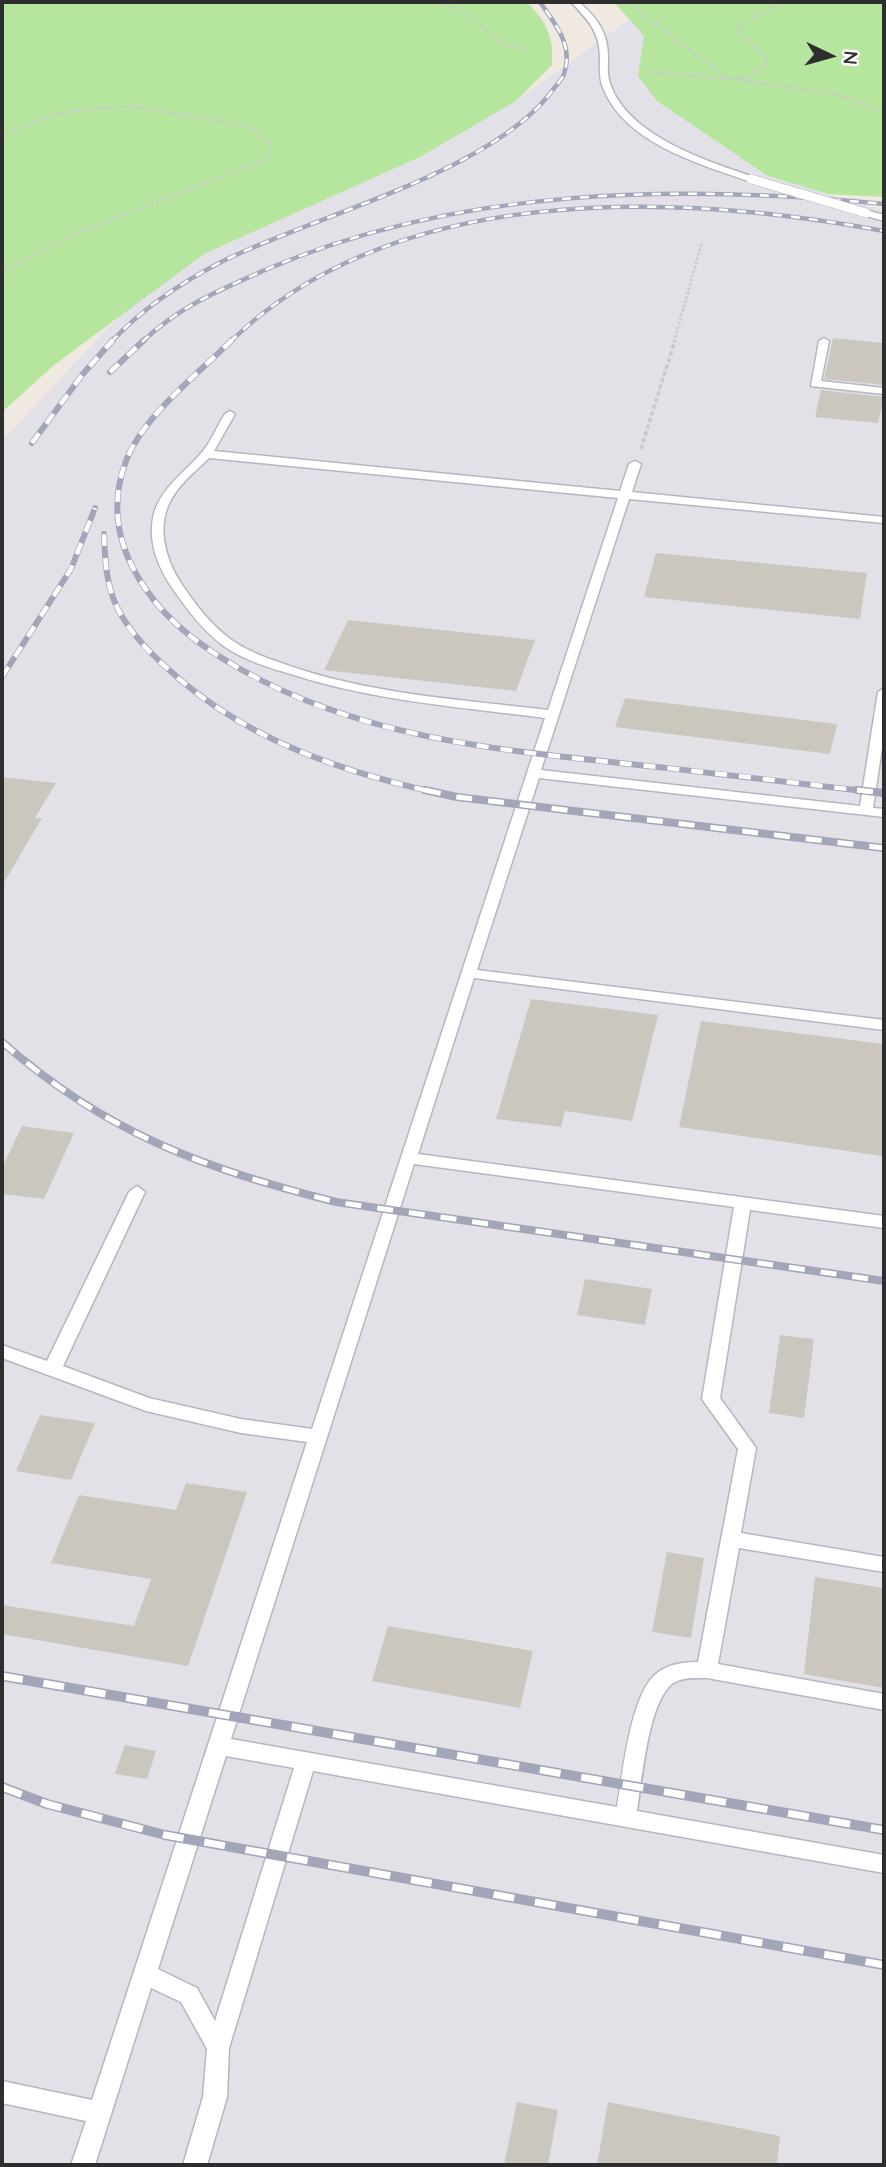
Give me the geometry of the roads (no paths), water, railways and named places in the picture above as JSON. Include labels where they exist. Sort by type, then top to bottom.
[{"type":"lane","points":[[575,2],[586,12],[602,36],[607,86],[613,99],[630,119],[663,142],[695,159],[751,179],[884,218]]},
{"type":"lane","points":[[824,341],[815,384],[884,391]]},
{"type":"lane","points":[[230,414],[206,454],[166,495],[157,533],[161,553],[177,587],[209,627],[227,643],[274,665],[339,686],[410,698],[553,715]]},
{"type":"lane","points":[[206,454],[884,520]]},
{"type":"lane","points":[[83,2165],[635,464]]},
{"type":"lane","points":[[866,811],[880,753],[884,692]]},
{"type":"lane","points":[[534,773],[884,813]]},
{"type":"lane","points":[[468,973],[884,1025]]},
{"type":"lane","points":[[409,1158],[884,1222]]},
{"type":"lane","points":[[52,1370],[137,1192]]},
{"type":"lane","points":[[707,1670],[747,1448],[711,1399],[743,1203]]},
{"type":"lane","points":[[2,1351],[146,1404],[241,1426],[320,1437]]},
{"type":"lane","points":[[731,1539],[884,1565]]},
{"type":"lane","points":[[625,1818],[649,1699],[662,1680],[684,1670],[707,1670],[884,1702]]},
{"type":"lane","points":[[220,1746],[884,1864]]},
{"type":"lane","points":[[195,2165],[215,2097],[218,2048],[306,1761]]},
{"type":"lane","points":[[146,1974],[190,1995],[218,2048]]},
{"type":"lane","points":[[2,2092],[100,2113]]},
{"type":"railway","points":[[113,340],[150,307],[208,269],[449,167],[492,143],[528,117],[562,79],[567,54],[561,35],[540,2]]},
{"type":"railway","points":[[142,342],[185,309],[265,270],[339,243],[414,222],[492,207],[570,198],[648,194],[727,194],[884,204]]},
{"type":"railway","points":[[230,342],[297,290],[372,252],[454,226],[540,212],[628,207],[716,209],[802,218],[884,231]]},
{"type":"railway","points":[[32,443],[82,375],[113,340]]},
{"type":"railway","points":[[110,372],[144,340]]},
{"type":"railway","points":[[232,340],[173,396],[145,428],[126,461],[118,494],[119,527],[128,558],[136,573],[165,613],[201,644],[242,670],[289,694],[338,712],[439,739],[543,755],[872,792]]},
{"type":"railway","points":[[2,677],[71,569],[95,508]]},
{"type":"railway","points":[[104,534],[108,581],[122,616],[147,649],[197,693],[227,714],[292,748],[361,773],[425,790]]},
{"type":"railway","points":[[425,790],[457,797],[884,848]]},
{"type":"railway","points":[[425,790],[433,792]]},
{"type":"railway","points":[[857,790],[884,793]]},
{"type":"railway","points":[[2,1042],[41,1074],[119,1124],[200,1161],[288,1189],[336,1202],[884,1281]]},
{"type":"railway","points":[[2,1676],[884,1830]]},
{"type":"railway","points":[[2,1787],[47,1804],[165,1835],[884,1965]]}]
